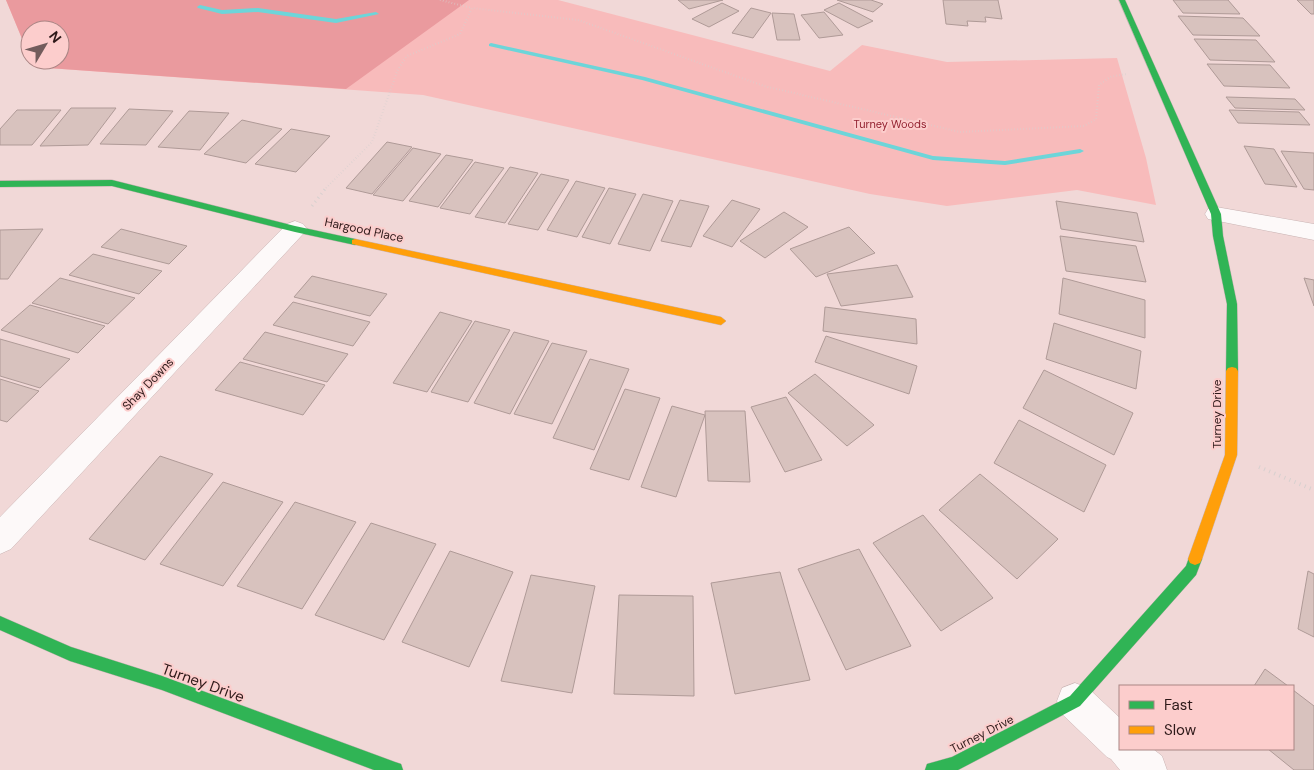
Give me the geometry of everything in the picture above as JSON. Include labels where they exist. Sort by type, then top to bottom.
[{"type":"street","name":"Turney Drive","points":[[933,770],[954,764],[1075,701],[1191,570],[1231,455],[1232,304],[1218,236],[1216,214],[1122,0]]},
{"type":"street","name":"Hargood Place","points":[[0,184],[112,183],[296,229],[721,321]]},
{"type":"street","points":[[1216,214],[1314,232]]},
{"type":"street","name":"Shay Downs","points":[[0,539],[296,229]]},
{"type":"street","name":"Turney Drive","points":[[0,623],[70,654],[162,683],[395,770]]},
{"type":"street","points":[[1075,701],[1119,743]]},
{"type":"street","points":[[1127,750],[1148,770]]},
{"type":"path","points":[[440,0],[472,8],[578,20],[764,86],[960,132],[1084,126],[1096,119],[1099,85],[1110,77],[1152,70]]},
{"type":"path","points":[[296,229],[326,187],[372,142],[402,62],[407,56],[460,34],[472,8]]},
{"type":"path","points":[[1231,455],[1314,490]]},
{"type":"green space","name":"Turney Woods","points":[[6,0],[558,0],[830,71],[862,45],[947,62],[1117,58],[1146,158],[1156,205],[1077,190],[947,206],[870,194],[423,95],[70,70],[70,20],[20,20],[20,34]]},
{"type":"shaded area","points":[[6,0],[469,0],[346,89],[70,70],[70,20],[20,20],[20,34]]},
{"type":"building","points":[[678,0],[723,0],[689,9]]},
{"type":"building","points":[[837,0],[871,0],[883,4],[873,12]]},
{"type":"building","points":[[943,0],[998,0],[1002,19],[985,17],[986,22],[967,21],[968,26],[946,24]]},
{"type":"building","points":[[1173,0],[1228,0],[1240,14],[1183,13]]},
{"type":"building","points":[[1297,0],[1314,0],[1314,14],[1311,14]]},
{"type":"building","points":[[722,3],[739,11],[709,27],[692,19]]},
{"type":"building","points":[[839,3],[873,21],[858,28],[824,10]]},
{"type":"building","points":[[751,8],[771,13],[753,38],[732,33]]},
{"type":"building","points":[[824,12],[843,35],[819,38],[801,15]]},
{"type":"building","points":[[772,13],[794,14],[800,40],[777,40]]},
{"type":"building","points":[[1178,16],[1243,18],[1260,36],[1193,35]]},
{"type":"building","points":[[1194,39],[1256,40],[1275,62],[1210,60]]},
{"type":"building","points":[[1207,64],[1270,65],[1290,88],[1224,86]]},
{"type":"building","points":[[1226,97],[1295,99],[1305,110],[1235,108]]},
{"type":"building","points":[[71,108],[116,108],[88,145],[40,146]]},
{"type":"building","points":[[129,109],[173,111],[146,145],[100,144]]},
{"type":"building","points":[[17,110],[61,110],[32,145],[0,145],[0,129]]},
{"type":"building","points":[[1229,110],[1299,112],[1310,125],[1238,123]]},
{"type":"building","points":[[189,111],[229,113],[200,150],[158,147]]},
{"type":"building","points":[[242,120],[282,129],[246,163],[204,154]]},
{"type":"building","points":[[291,129],[330,136],[296,172],[255,164]]},
{"type":"building","points":[[387,142],[412,147],[372,194],[346,188]]},
{"type":"building","points":[[1244,146],[1274,149],[1297,187],[1265,184]]},
{"type":"building","points":[[413,148],[441,154],[403,201],[373,195]]},
{"type":"building","points":[[1281,151],[1314,153],[1314,190],[1304,189]]},
{"type":"building","points":[[446,155],[473,160],[438,207],[409,201]]},
{"type":"building","points":[[475,162],[504,168],[470,214],[440,208]]},
{"type":"building","points":[[510,167],[538,173],[505,223],[475,217]]},
{"type":"building","points":[[541,174],[569,180],[538,230],[508,224]]},
{"type":"building","points":[[576,181],[605,188],[577,237],[547,230]]},
{"type":"building","points":[[609,188],[636,194],[610,244],[582,237]]},
{"type":"building","points":[[643,194],[673,201],[650,251],[618,244]]},
{"type":"building","points":[[680,200],[709,206],[691,247],[661,241]]},
{"type":"building","points":[[732,200],[760,209],[732,247],[703,236]]},
{"type":"building","points":[[1056,201],[1137,213],[1144,242],[1061,229]]},
{"type":"building","points":[[784,212],[808,227],[765,258],[740,241]]},
{"type":"building","points":[[849,227],[875,253],[816,277],[790,249]]},
{"type":"building","points":[[43,229],[8,279],[0,279],[0,230]]},
{"type":"building","points":[[121,229],[187,246],[169,264],[101,247]]},
{"type":"building","points":[[1060,236],[1136,246],[1146,282],[1066,271]]},
{"type":"building","points":[[93,254],[162,271],[139,294],[69,275]]},
{"type":"building","points":[[897,265],[913,297],[841,306],[827,274]]},
{"type":"building","points":[[312,276],[387,294],[370,316],[294,297]]},
{"type":"building","points":[[60,278],[135,298],[108,324],[32,303]]},
{"type":"building","points":[[1063,278],[1145,300],[1145,338],[1059,314]]},
{"type":"building","points":[[1304,278],[1314,280],[1314,306]]},
{"type":"building","points":[[293,302],[370,322],[353,346],[273,325]]},
{"type":"building","points":[[30,305],[105,326],[78,353],[1,330]]},
{"type":"building","points":[[825,307],[916,319],[917,344],[823,331]]},
{"type":"building","points":[[440,312],[472,321],[427,392],[393,383]]},
{"type":"building","points":[[475,321],[510,330],[468,402],[431,392]]},
{"type":"building","points":[[1054,323],[1141,351],[1136,389],[1046,359]]},
{"type":"building","points":[[265,332],[348,354],[327,382],[243,359]]},
{"type":"building","points":[[514,332],[549,341],[510,414],[474,403]]},
{"type":"building","points":[[826,336],[917,366],[909,394],[815,362]]},
{"type":"building","points":[[0,339],[70,359],[40,388],[0,376]]},
{"type":"building","points":[[552,343],[587,351],[552,424],[514,414]]},
{"type":"building","points":[[590,359],[629,369],[594,450],[553,438]]},
{"type":"building","points":[[240,362],[325,385],[303,415],[215,390]]},
{"type":"building","points":[[1044,370],[1133,413],[1114,455],[1023,408]]},
{"type":"building","points":[[815,374],[874,425],[847,446],[788,393]]},
{"type":"building","points":[[0,379],[39,391],[7,422],[0,420]]},
{"type":"building","points":[[625,389],[660,398],[629,480],[590,469]]},
{"type":"building","points":[[786,397],[822,460],[785,472],[751,407]]},
{"type":"building","points":[[672,406],[705,415],[676,497],[641,487]]},
{"type":"building","points":[[705,411],[745,411],[750,482],[708,481]]},
{"type":"building","points":[[1019,420],[1106,465],[1084,512],[994,463]]},
{"type":"building","points":[[160,456],[213,474],[145,560],[89,539]]},
{"type":"building","points":[[980,474],[1058,539],[1017,579],[939,510]]},
{"type":"building","points":[[223,482],[283,502],[223,586],[160,564]]},
{"type":"building","points":[[295,502],[356,522],[302,609],[237,586]]},
{"type":"building","points":[[923,515],[993,598],[941,631],[873,543]]},
{"type":"building","points":[[371,523],[436,544],[384,640],[315,615]]},
{"type":"building","points":[[859,549],[911,646],[846,670],[798,569]]},
{"type":"building","points":[[450,551],[513,572],[469,667],[402,642]]},
{"type":"building","points":[[1308,571],[1314,574],[1314,637],[1298,629]]},
{"type":"building","points":[[780,572],[810,680],[735,694],[711,583]]},
{"type":"building","points":[[531,575],[595,586],[572,693],[501,681]]},
{"type":"building","points":[[619,595],[693,596],[694,696],[614,694]]},
{"type":"building","points":[[1265,669],[1287,685],[1255,685]]},
{"type":"building","points":[[1294,691],[1314,706],[1314,770],[1294,770],[1269,750],[1294,750]]},
{"type":"waterway","points":[[200,7],[222,12],[258,10],[336,21],[376,14]]},
{"type":"waterway","points":[[491,45],[643,78],[933,158],[1005,163],[1080,151]]},
{"type":"traffic: fast","points":[[1122,0],[1216,214],[1218,236],[1232,304],[1232,371]]},
{"type":"traffic: fast","points":[[0,184],[112,183],[295,229],[355,242]]},
{"type":"traffic: fast","points":[[933,770],[954,764],[1075,701],[1191,570],[1195,559]]},
{"type":"traffic: fast","points":[[0,623],[70,654],[162,683],[395,770]]},
{"type":"traffic: slow","points":[[355,242],[721,321]]},
{"type":"traffic: slow","points":[[1195,559],[1231,455],[1232,371]]}]
